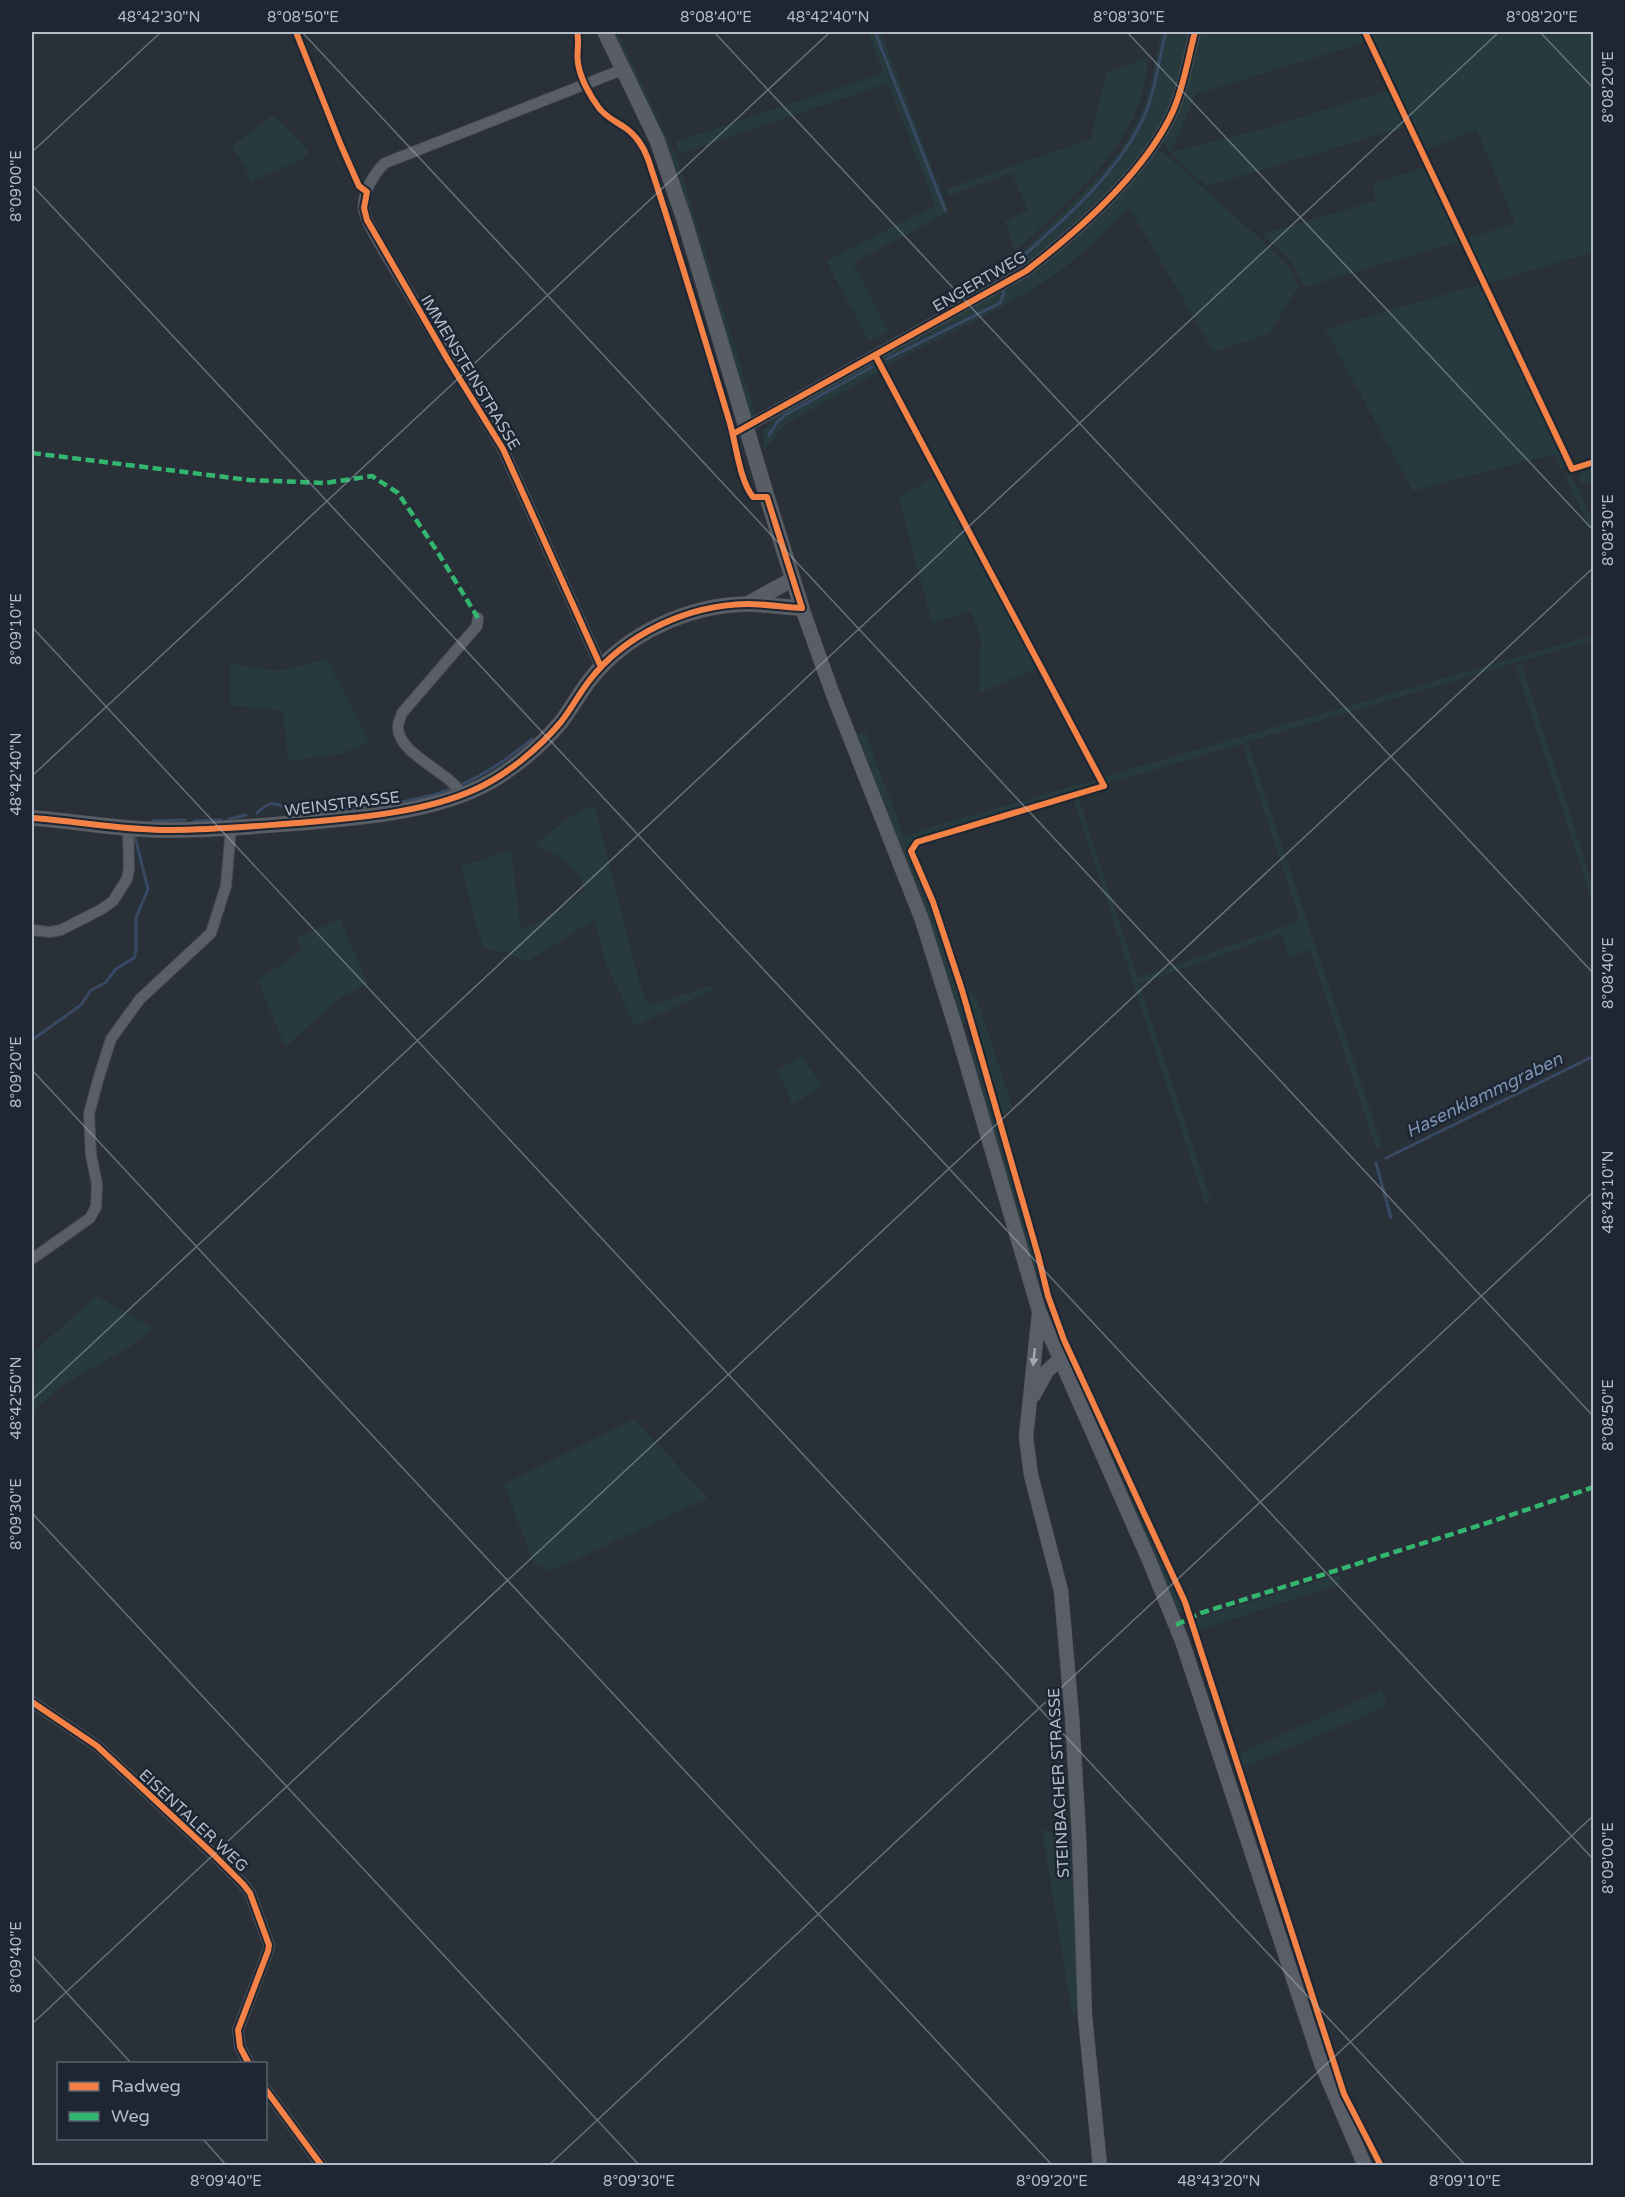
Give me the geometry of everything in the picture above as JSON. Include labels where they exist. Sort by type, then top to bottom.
[{"type":"main road","points":[[605,32],[657,140],[673,185],[802,608]]},
{"type":"main road","name":"WEINSTRASSE","points":[[747,604],[793,579]]},
{"type":"main road","name":"WEINSTRASSE","points":[[32,818],[172,830],[231,828],[380,815],[459,789],[490,782],[547,737],[601,667],[618,652],[659,625],[682,616],[747,604],[802,608]]},
{"type":"street","name":"ENGERTWEG","points":[[746,427],[1026,271],[1060,244],[1125,181],[1156,143],[1180,93],[1195,32]]},
{"type":"street","name":"IMMENSTEINSTRASSE","points":[[601,667],[503,449],[379,243],[367,220],[364,208],[367,192],[376,171],[385,163],[624,69]]},
{"type":"street","points":[[802,608],[832,692],[922,920],[1039,1311],[1179,1633],[1321,2063],[1365,2166]]},
{"type":"street","points":[[459,789],[407,746],[400,737],[398,725],[402,713],[477,626],[478,618]]},
{"type":"street","points":[[32,930],[49,933],[61,930],[113,901],[121,890],[129,869],[128,828]]},
{"type":"street","points":[[34,1253],[90,1218],[96,1207],[97,1184],[91,1155],[90,1114],[111,1039],[140,999],[212,933],[226,886],[231,828]]},
{"type":"street","name":"STEINBACHER STRASSE","points":[[1039,1311],[1026,1437],[1031,1475],[1061,1591],[1064,1620],[1079,1836],[1085,2016],[1100,2166]]},
{"type":"street","name":"STEINBACHER STRASSE","points":[[1030,1402],[1047,1371],[1059,1360]]},
{"type":"street","name":"EISENTALER WEG","points":[[32,1702],[97,1746],[213,1854],[250,1893],[269,1945],[238,2030],[240,2047],[248,2062]]},
{"type":"street","points":[[267,2091],[322,2166]]},
{"type":"green space","points":[[613,32],[618,32],[677,159],[755,413],[754,417],[749,415],[675,166]]},
{"type":"green space","points":[[868,32],[881,32],[949,212],[853,263],[889,332],[869,341],[826,261],[935,205],[888,83],[680,154],[675,142],[884,73]]},
{"type":"green space","points":[[1161,32],[1191,32],[1178,90],[1158,132],[1123,177],[1082,219],[1016,274],[1010,265],[1096,179],[1126,142],[1138,121],[1146,99]]},
{"type":"green space","points":[[1198,32],[1361,32],[1366,42],[1196,94],[1171,152],[1266,128],[1389,90],[1406,127],[1207,186],[1174,157],[1162,138]]},
{"type":"green space","points":[[1370,32],[1593,32],[1593,252],[1487,284],[1466,239],[1515,223],[1479,135],[1476,130],[1424,151]]},
{"type":"green space","points":[[1149,57],[1136,111],[1114,150],[1083,187],[1015,251],[1005,221],[1028,210],[1012,173],[948,196],[946,189],[1091,139],[1106,73]]},
{"type":"green space","points":[[273,115],[309,151],[303,159],[250,182],[245,165],[231,147]]},
{"type":"green space","points":[[1158,151],[1164,153],[1276,253],[1290,269],[1299,286],[1269,334],[1214,352],[1129,207],[1083,253],[1051,277],[990,313],[885,366],[883,359],[885,354],[1014,283],[1153,153]]},
{"type":"green space","points":[[1425,167],[1461,241],[1304,287],[1289,259],[1262,234],[1376,201],[1372,184]]},
{"type":"green space","points":[[1481,284],[1566,464],[1561,470],[1554,454],[1413,491],[1325,329]]},
{"type":"green space","points":[[872,362],[880,371],[787,423],[764,450],[763,431],[777,415]]},
{"type":"green space","points":[[1593,467],[1593,481],[1581,484],[1579,475]]},
{"type":"green space","points":[[1564,474],[1571,476],[1586,505],[1593,536]]},
{"type":"green space","points":[[936,475],[1038,668],[979,693],[981,637],[970,611],[932,623],[899,498]]},
{"type":"green space","points":[[1593,635],[1593,640],[1113,782],[1107,783],[1102,777]]},
{"type":"green space","points":[[327,659],[369,742],[341,754],[288,761],[283,711],[230,705],[230,663],[277,671]]},
{"type":"green space","points":[[1522,665],[1593,886],[1593,904],[1516,667]]},
{"type":"green space","points":[[865,731],[904,837],[934,826],[1098,779],[1096,787],[919,839],[907,847],[935,917],[962,1000],[965,1025],[961,1023],[858,735]]},
{"type":"green space","points":[[1248,745],[1382,1147],[1376,1149],[1310,950],[1289,957],[1281,934],[1139,984],[1211,1202],[1205,1203],[1073,798],[1078,796],[1138,978],[1300,921],[1243,747]]},
{"type":"green space","points":[[594,805],[647,1003],[655,1004],[708,986],[716,988],[635,1026],[607,966],[594,920],[527,962],[508,953],[483,948],[461,867],[511,849],[521,930],[541,921],[585,890],[578,874],[565,861],[533,846],[572,815]]},
{"type":"green space","points":[[340,919],[368,984],[341,997],[285,1047],[258,980],[302,951],[297,938]]},
{"type":"green space","points":[[960,977],[978,1001],[1012,1106],[1000,1118]]},
{"type":"green space","points":[[969,1044],[973,1047],[981,1071],[1031,1239],[1044,1293],[1056,1326],[1151,1537],[1175,1582],[1186,1610],[1184,1613],[1178,1612],[1049,1321],[967,1047]]},
{"type":"green space","points":[[801,1056],[823,1086],[791,1105],[789,1093],[777,1070]]},
{"type":"green space","points":[[97,1296],[153,1328],[131,1346],[61,1386],[32,1413],[32,1353]]},
{"type":"green space","points":[[634,1419],[708,1498],[551,1571],[534,1564],[504,1484]]},
{"type":"green space","points":[[1337,1575],[1340,1576],[1341,1584],[1196,1631],[1197,1618]]},
{"type":"green space","points":[[1382,1690],[1387,1706],[1241,1769],[1236,1755]]},
{"type":"green space","points":[[1042,1829],[1064,1837],[1074,1844],[1081,2013],[1072,2014]]},
{"type":"waterway","points":[[875,32],[945,210]]},
{"type":"waterway","points":[[1015,269],[1020,259],[1101,181],[1129,145],[1149,103],[1166,32]]},
{"type":"waterway","points":[[887,359],[1000,303],[1004,292]]},
{"type":"waterway","points":[[769,435],[785,415],[872,367]]},
{"type":"waterway","points":[[257,813],[263,807],[273,803],[291,810],[327,811],[392,804],[436,794],[480,776],[507,759],[532,739]]},
{"type":"waterway","points":[[229,819],[246,815]]},
{"type":"waterway","points":[[153,821],[185,820]]},
{"type":"waterway","points":[[194,821],[221,820]]},
{"type":"waterway","points":[[32,1040],[81,1005],[91,990],[105,983],[116,969],[134,958],[136,918],[148,889],[135,837]]},
{"type":"waterway","name":"Hasenklammgraben","points":[[1386,1158],[1594,1056]]},
{"type":"waterway","name":"Hasenklammgraben","points":[[1376,1163],[1391,1218]]},
{"type":"marked path","points":[[32,453],[249,480],[325,483],[372,476],[398,493],[478,618]]},
{"type":"marked path","points":[[1176,1625],[1201,1613],[1594,1487]]},
{"type":"cycle path","points":[[296,32],[359,186],[367,192],[364,208],[367,220],[448,360],[503,449],[601,667]]},
{"type":"cycle path","points":[[32,818],[137,829],[204,829],[343,819],[434,804],[476,789],[522,760],[561,722],[589,681],[604,664],[639,636],[659,625],[681,616],[725,606],[754,604],[802,608],[767,497],[753,497],[744,481],[729,420],[646,154],[642,145],[628,130],[599,108],[589,92],[579,69],[577,32]]},
{"type":"cycle path","points":[[733,434],[1026,271],[1067,238],[1128,177],[1146,156],[1161,133],[1180,92],[1195,32]]},
{"type":"cycle path","points":[[1365,32],[1572,469],[1594,462]]},
{"type":"cycle path","points":[[875,355],[1104,786],[917,842],[911,851],[933,902],[962,990],[1048,1296],[1064,1340],[1185,1602],[1344,2094],[1381,2166]]},
{"type":"cycle path","points":[[32,1702],[97,1746],[213,1854],[250,1893],[269,1945],[238,2030],[240,2047],[248,2062]]},
{"type":"cycle path","points":[[267,2091],[322,2166]]}]
